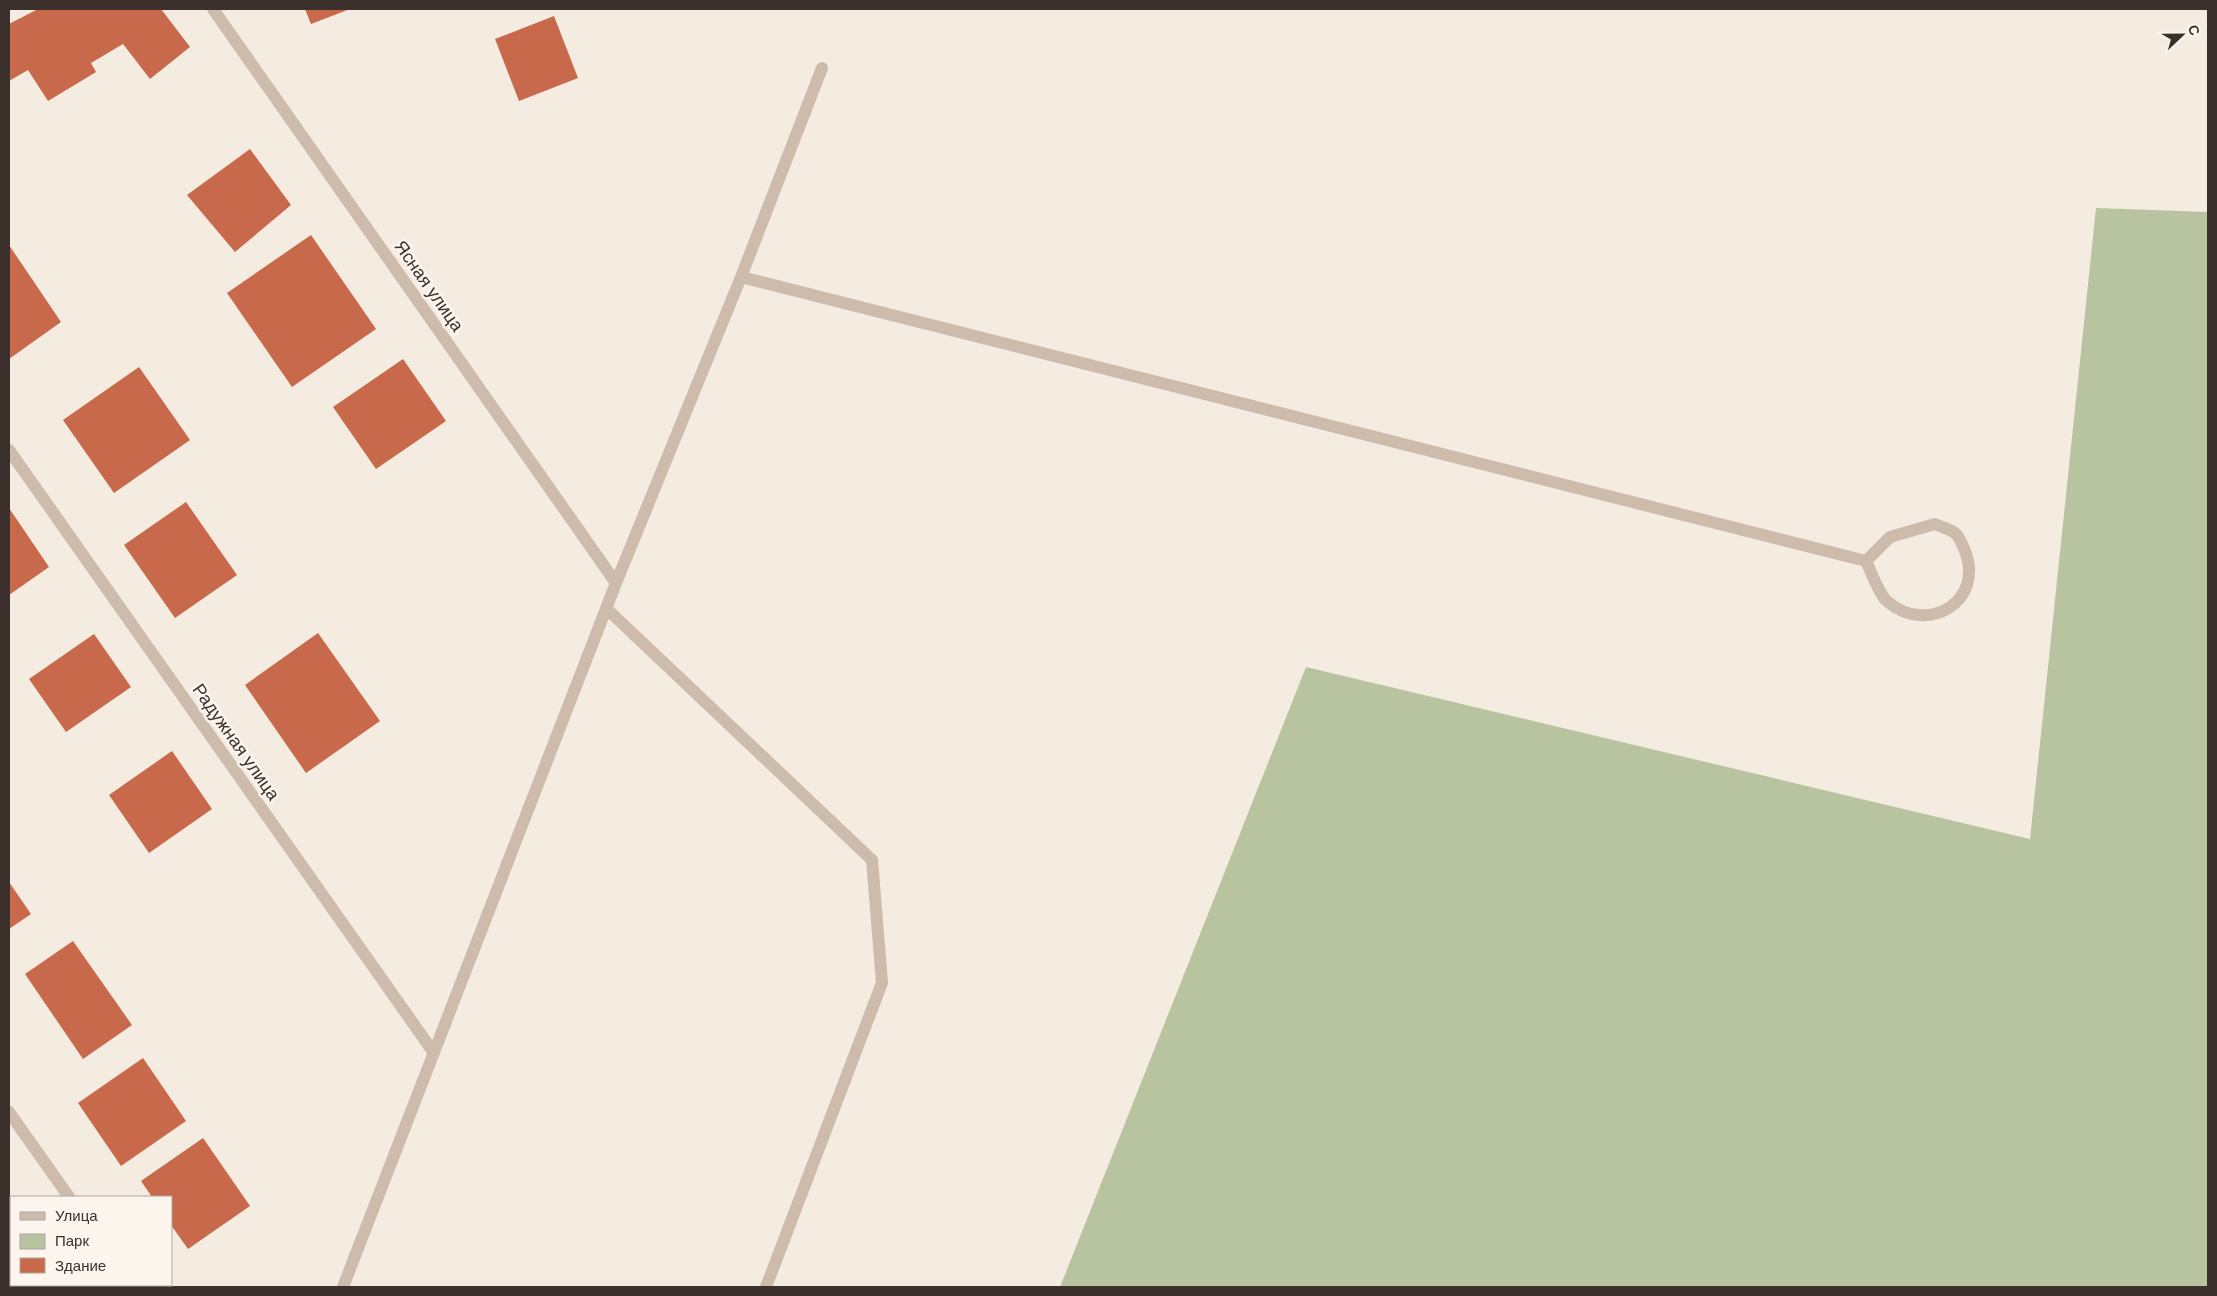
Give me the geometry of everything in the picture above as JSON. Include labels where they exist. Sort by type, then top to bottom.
[{"type":"street","name":"Ясная улица","points":[[214,9],[616,583]]},
{"type":"street","points":[[343,1287],[616,583],[741,277],[822,68]]},
{"type":"street","points":[[741,277],[1866,561],[1886,601],[1917,616],[1931,615],[1956,602],[1966,589],[1970,574],[1969,560],[1955,533],[1934,524],[1890,538],[1866,561]]},
{"type":"street","name":"Радужная улица","points":[[9,450],[434,1053]]},
{"type":"street","points":[[607,609],[872,860],[882,983],[766,1287]]},
{"type":"street","points":[[9,1112],[68,1196]]},
{"type":"green space","points":[[2096,208],[2208,212],[2208,1287],[1060,1287],[1306,667],[2030,839]]},
{"type":"building","points":[[38,9],[161,9],[190,47],[150,79],[123,44],[91,63],[96,72],[48,101],[28,70],[9,81],[9,24]]},
{"type":"building","points":[[305,9],[350,9],[311,24]]},
{"type":"building","points":[[554,16],[578,78],[519,101],[495,39]]},
{"type":"building","points":[[250,149],[291,205],[235,252],[187,195]]},
{"type":"building","points":[[311,235],[376,329],[292,387],[227,293]]},
{"type":"building","points":[[9,245],[61,322],[9,359]]},
{"type":"building","points":[[403,359],[446,421],[376,469],[333,407]]},
{"type":"building","points":[[139,367],[190,440],[114,493],[63,420]]},
{"type":"building","points":[[186,502],[237,575],[175,618],[124,545]]},
{"type":"building","points":[[9,508],[49,567],[9,595]]},
{"type":"building","points":[[318,633],[380,721],[306,773],[245,685]]},
{"type":"building","points":[[94,634],[131,687],[66,732],[29,679]]},
{"type":"building","points":[[172,751],[212,809],[149,853],[109,795]]},
{"type":"building","points":[[9,882],[31,914],[9,929]]},
{"type":"building","points":[[73,941],[132,1025],[83,1059],[25,974]]},
{"type":"building","points":[[143,1058],[186,1121],[121,1166],[78,1103]]},
{"type":"building","points":[[203,1138],[250,1206],[188,1249],[172,1226],[172,1196],[151,1196],[141,1181]]},
{"type":"building","points":[[9,1203],[10,1272],[9,1272]]}]
